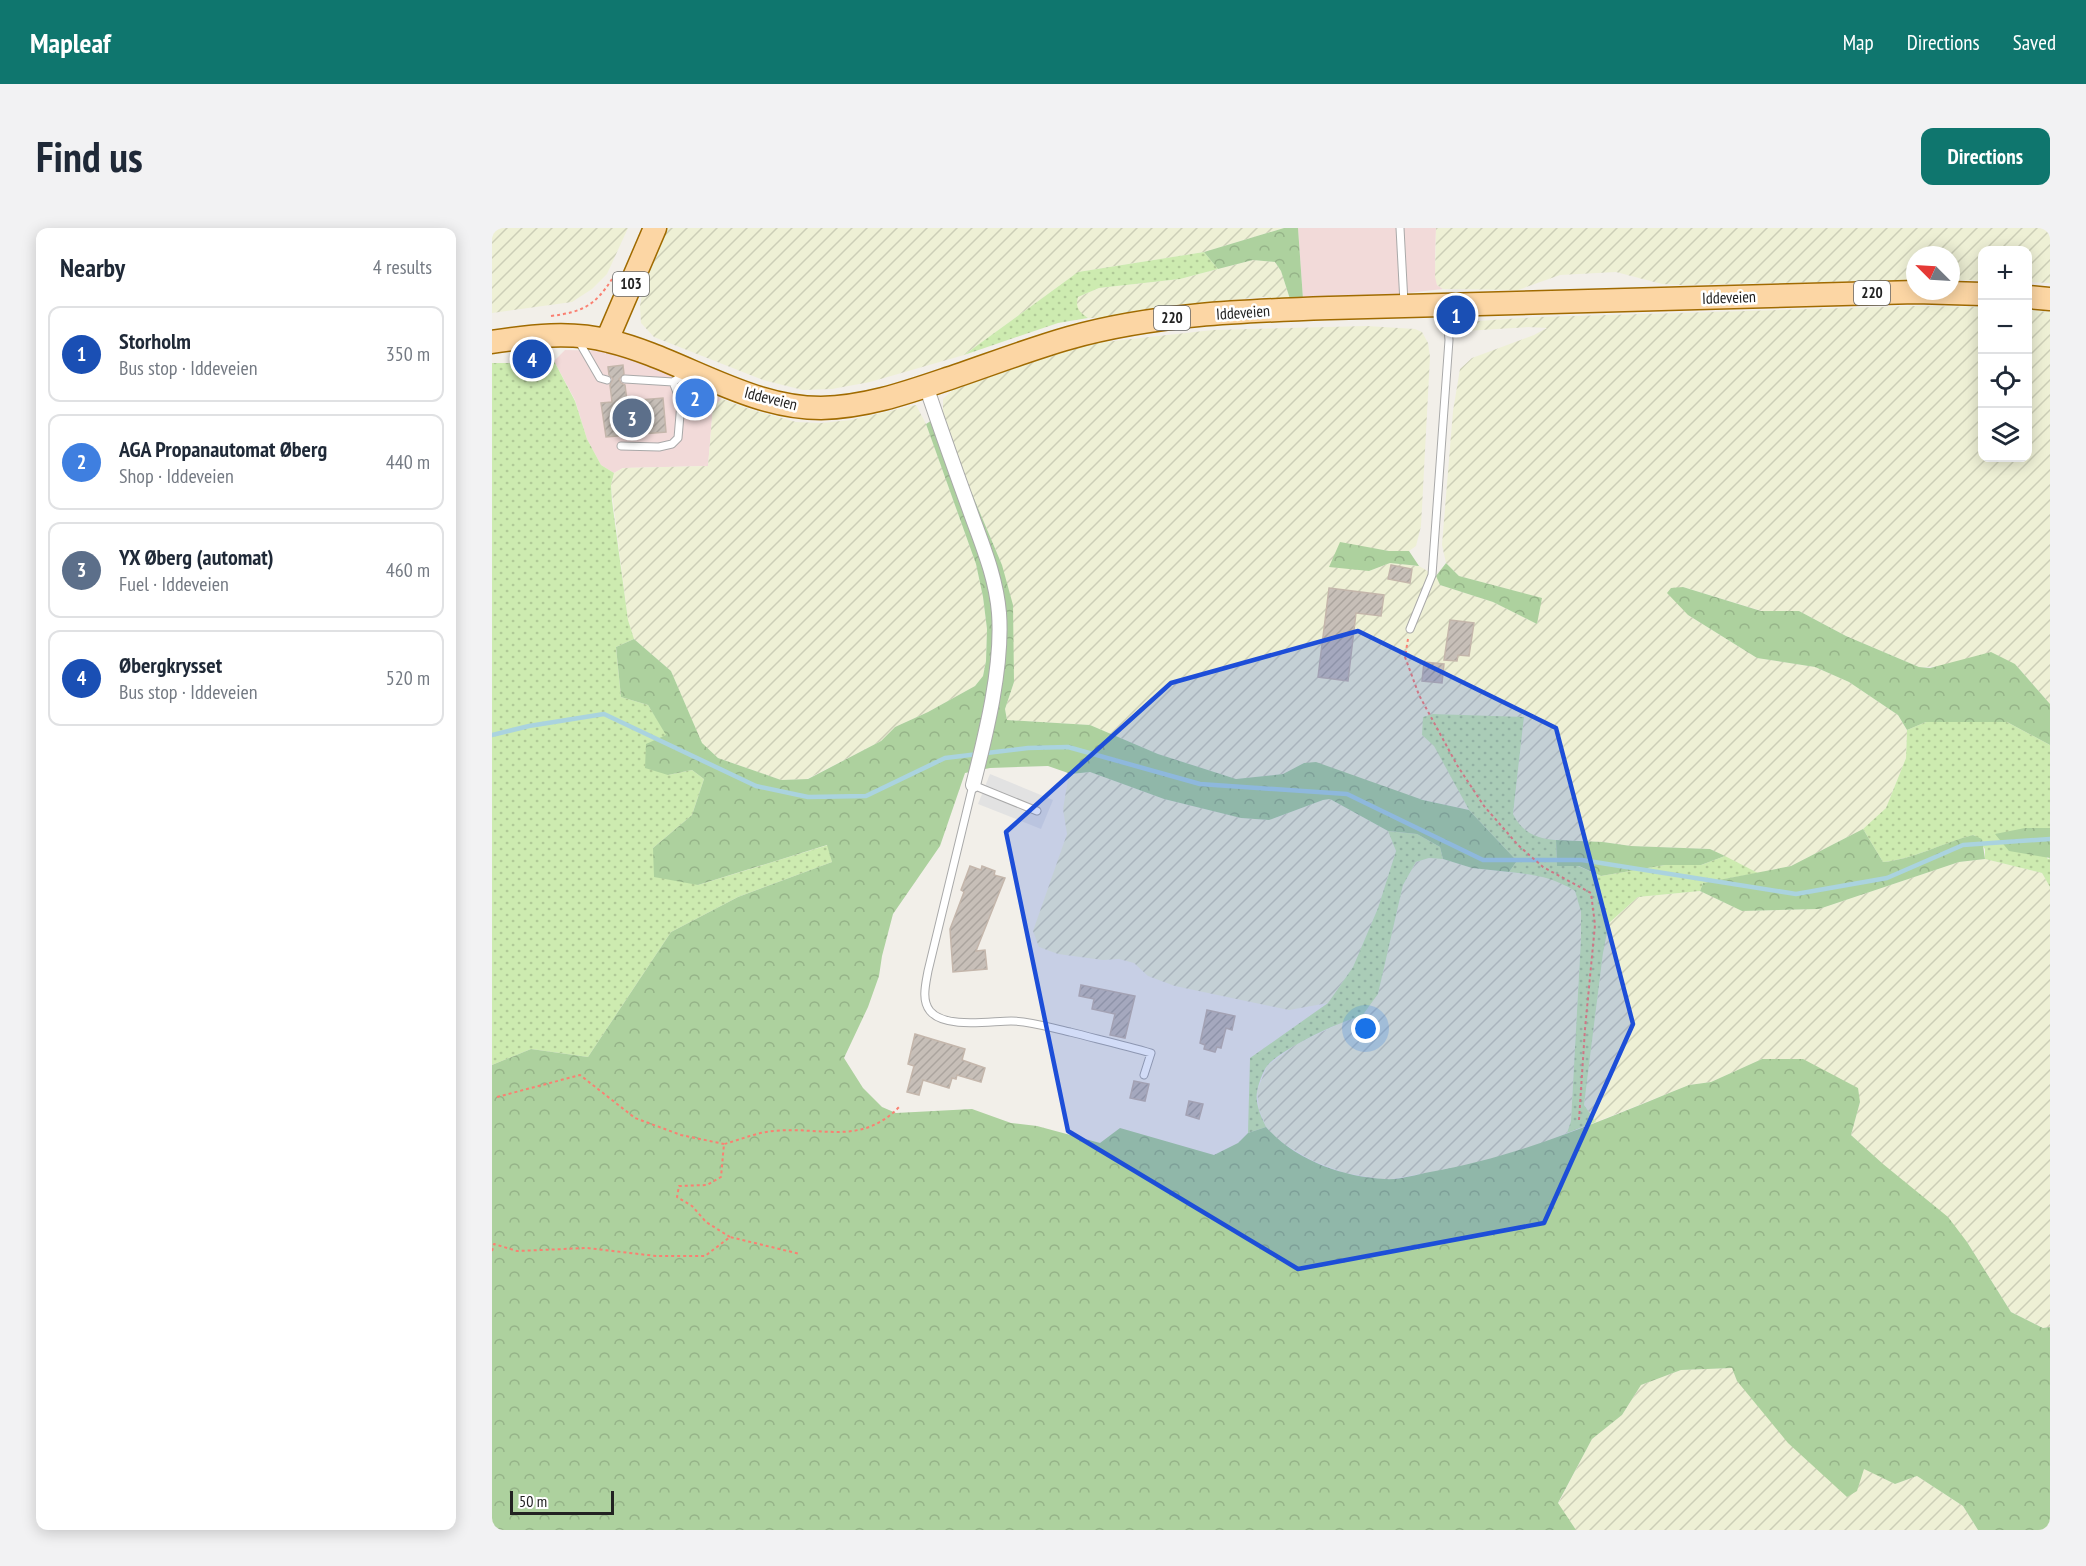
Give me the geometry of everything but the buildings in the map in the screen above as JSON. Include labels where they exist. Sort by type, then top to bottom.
[{"type":"main road","name":"103","points":[[607,340],[655,228]]},
{"type":"main road","name":"Iddeveien","points":[[492,342],[553,335],[607,340],[639,349],[682,376],[765,399],[811,407],[865,404],[1070,338],[1179,317],[1251,311],[1405,306],[1916,292],[1978,294]]},
{"type":"main road","points":[[2032,297],[2050,299]]},
{"type":"street","points":[[926,386],[987,557],[999,614],[999,641],[993,686],[973,785]]},
{"type":"lane","points":[[1400,228],[1405,306]]},
{"type":"lane","points":[[1410,629],[1432,575],[1449,340],[1446,305]]},
{"type":"lane","points":[[576,336],[600,378],[608,380]]},
{"type":"lane","points":[[621,446],[659,447],[672,444],[678,438],[681,403],[682,376],[625,380]]},
{"type":"lane","points":[[1037,811],[973,785],[928,970],[925,992],[927,1004],[931,1012],[947,1021],[972,1023],[1014,1021],[1151,1053],[1144,1076]]},
{"type":"path","points":[[547,317],[578,312],[587,307],[598,299],[612,279]]},
{"type":"path","points":[[1410,629],[1406,657],[1419,695],[1456,765],[1484,806],[1518,845],[1543,867],[1591,893],[1595,925],[1579,1120]]},
{"type":"path","points":[[497,1097],[580,1074],[635,1118],[681,1135],[724,1144],[772,1131],[856,1132],[889,1118],[902,1105]]},
{"type":"path","points":[[724,1144],[721,1177],[707,1185],[679,1186],[677,1197],[692,1206],[706,1222],[730,1237],[800,1254]]},
{"type":"path","points":[[492,1251],[494,1244],[517,1251],[587,1248],[656,1256],[705,1256],[730,1237]]},
{"type":"highlighted area","points":[[1358,631],[1556,728],[1633,1024],[1544,1223],[1298,1269],[1068,1131],[1006,832],[1171,683]]},
{"type":"shaded area","points":[[1298,228],[1436,228],[1437,285],[1443,289],[1373,297],[1303,299]]},
{"type":"shaded area","points":[[565,350],[610,351],[699,385],[722,399],[713,406],[708,466],[623,468],[614,473],[601,465],[587,439],[575,400],[554,361]]},
{"type":"shaded area","points":[[990,774],[1053,800],[1041,829],[978,804]]},
{"type":"green space","points":[[492,228],[628,228],[607,274],[592,289],[572,302],[492,313]]},
{"type":"green space","points":[[666,228],[1284,228],[1204,252],[1078,272],[964,355],[870,382],[832,389],[803,390],[763,380],[654,337],[641,323],[640,306],[643,289]]},
{"type":"green space","points":[[1284,228],[1298,228],[1303,299],[1290,299],[1281,271],[1275,262],[1253,260],[1218,269],[1204,252]]},
{"type":"green space","points":[[1436,228],[2050,228],[2050,283],[2032,282],[2032,246],[1978,246],[1978,280],[1960,280],[1960,246],[1906,246],[1906,280],[1679,285],[1662,284],[1616,272],[1560,275],[1518,290],[1443,289],[1437,285],[1435,277]]},
{"type":"green space","points":[[1204,252],[1218,269],[1180,279],[1099,288],[1078,297],[1079,309],[1088,318],[1058,323],[964,355],[1078,272]]},
{"type":"green space","points":[[1253,260],[1275,262],[1281,271],[1290,299],[1263,297],[1166,306],[1099,318],[1088,318],[1079,313],[1076,304],[1078,297],[1099,288],[1180,279]]},
{"type":"green space","points":[[1913,306],[1978,307],[1978,462],[2032,462],[2032,310],[2050,312],[2050,704],[2015,664],[1919,667],[1846,636],[1799,611],[1762,611],[1683,587],[1688,615],[1757,658],[1815,667],[1849,682],[1898,715],[1907,730],[1906,758],[1886,808],[1863,829],[1791,866],[1758,873],[1710,849],[1540,839],[1529,833],[1519,825],[1513,814],[1524,718],[1433,714],[1422,735],[1434,745],[1469,810],[1424,800],[1304,763],[1283,774],[1236,779],[1158,754],[1090,725],[1007,720],[1005,709],[1014,682],[1002,565],[970,489],[943,413],[943,399],[953,390],[1095,343],[1213,330],[1367,326],[1415,329],[1422,332],[1428,343],[1430,357],[1421,526],[1416,546],[1409,551],[1389,551],[1340,543],[1369,571],[1390,563],[1419,566],[1436,576],[1440,585],[1493,602],[1537,624],[1541,598],[1459,576],[1446,563],[1442,545],[1453,411],[1460,369],[1472,358],[1547,328],[1464,331],[1463,322],[1539,317]]},
{"type":"green space","points":[[545,359],[554,361],[575,401],[587,439],[601,465],[614,473],[611,485],[612,501],[628,620],[634,639],[616,647],[621,697],[648,705],[667,735],[668,775],[692,770],[704,779],[692,815],[653,848],[698,885],[828,845],[832,862],[738,897],[671,932],[588,1057],[531,1049],[492,1065],[492,363],[526,363]]},
{"type":"green space","points":[[722,399],[796,422],[821,423],[851,420],[916,405],[926,424],[976,564],[987,629],[983,676],[975,686],[895,727],[881,741],[807,779],[781,780],[718,758],[702,744],[671,671],[634,639],[628,620],[611,485],[614,473],[623,468],[708,466],[713,406]]},
{"type":"green space","points":[[943,413],[970,489],[1002,565],[1013,605],[1014,682],[1005,709],[1007,720],[1090,725],[1158,754],[1236,779],[1283,774],[1304,763],[1316,762],[1423,800],[1469,810],[1517,861],[1509,872],[1472,868],[1443,859],[1440,847],[1417,834],[1388,831],[1330,799],[1269,820],[1241,818],[1164,799],[1090,772],[1071,774],[1048,766],[990,768],[965,773],[940,846],[893,914],[879,976],[868,1007],[844,1058],[863,1088],[882,1107],[896,1113],[972,1109],[1011,1123],[1037,1126],[1100,1143],[1120,1128],[1214,1155],[1238,1143],[1248,1133],[1266,1127],[1291,1149],[1320,1165],[1352,1175],[1390,1179],[1463,1165],[1529,1147],[1689,1085],[1711,1082],[1762,1059],[1803,1059],[1858,1088],[1860,1102],[1851,1135],[1948,1217],[1967,1242],[2011,1312],[2043,1328],[2050,1327],[2050,1530],[1978,1530],[1963,1506],[1917,1476],[1895,1484],[1864,1469],[1857,1491],[1847,1497],[1788,1443],[1737,1381],[1732,1368],[1681,1370],[1641,1385],[1622,1415],[1592,1439],[1558,1503],[1576,1530],[492,1530],[492,1065],[531,1049],[588,1057],[671,932],[738,897],[832,862],[827,845],[698,885],[654,877],[653,848],[692,815],[704,779],[692,770],[668,775],[645,768],[646,744],[666,735],[648,705],[621,697],[616,647],[634,639],[671,671],[702,743],[718,758],[781,780],[808,779],[881,741],[895,727],[975,686],[983,676],[987,629],[976,564],[926,424]]},
{"type":"green space","points":[[1340,542],[1389,551],[1409,551],[1419,566],[1390,563],[1369,571],[1329,567]]},
{"type":"green space","points":[[1446,563],[1459,576],[1542,598],[1537,624],[1493,602],[1440,585],[1436,576]]},
{"type":"green space","points":[[1683,587],[1761,611],[1799,611],[1846,636],[1919,667],[1930,668],[1991,652],[2015,664],[2050,704],[2050,745],[2007,722],[1926,722],[1907,730],[1898,715],[1849,682],[1815,667],[1757,658],[1688,615],[1667,593],[1671,588]]},
{"type":"green space","points":[[1433,714],[1524,717],[1513,814],[1525,830],[1542,838],[1556,840],[1557,866],[1578,866],[1601,876],[1665,865],[1701,865],[1725,856],[1758,873],[1703,883],[1700,891],[1638,897],[1609,923],[1603,953],[1584,1105],[1596,1122],[1567,1133],[1571,1121],[1581,938],[1581,912],[1575,891],[1544,877],[1509,872],[1517,861],[1469,810],[1434,746],[1422,735],[1423,717]]},
{"type":"green space","points":[[1926,722],[2007,722],[2050,745],[2050,828],[2025,828],[2048,859],[2050,858],[2050,887],[2042,873],[1985,859],[1985,849],[1974,835],[1905,858],[1883,862],[1863,829],[1886,808],[1906,758],[1907,730]]},
{"type":"green space","points":[[1090,772],[1164,799],[1241,818],[1269,820],[1330,799],[1388,831],[1396,851],[1378,908],[1353,967],[1328,1003],[1289,1010],[1175,986],[1148,976],[1134,963],[1119,959],[1103,960],[1058,954],[1039,947],[1033,931],[1067,834],[1063,809],[1068,779],[1071,774]]},
{"type":"green space","points":[[2025,828],[2050,828],[2050,858],[2009,851],[1995,834]]},
{"type":"green space","points":[[1863,829],[1883,862],[1905,858],[1973,835],[1982,839],[1985,859],[1959,862],[1819,909],[1742,911],[1700,891],[1703,883],[1791,866]]},
{"type":"green space","points":[[1388,831],[1417,834],[1440,847],[1443,859],[1429,858],[1416,862],[1403,885],[1378,994],[1362,1016],[1312,1036],[1274,1059],[1267,1066],[1257,1096],[1259,1110],[1266,1127],[1248,1133],[1250,1058],[1328,1003],[1353,967],[1378,908],[1396,851]]},
{"type":"green space","points":[[1556,840],[1710,849],[1725,856],[1701,865],[1665,865],[1601,876],[1579,866],[1557,866]]},
{"type":"green space","points":[[1429,858],[1443,859],[1472,868],[1542,876],[1575,891],[1581,912],[1581,938],[1571,1121],[1567,1133],[1540,1144],[1467,1166],[1386,1180],[1345,1173],[1313,1161],[1272,1134],[1266,1127],[1259,1109],[1257,1091],[1267,1066],[1295,1045],[1347,1020],[1362,1016],[1378,994],[1403,885],[1416,862]]},
{"type":"green space","points":[[1985,859],[2042,873],[2050,887],[2050,1327],[2043,1328],[2011,1312],[1967,1242],[1851,1135],[1860,1102],[1762,1059],[1711,1082],[1689,1085],[1596,1122],[1584,1105],[1603,953],[1609,923],[1638,897],[1700,891],[1742,911],[1819,909],[1959,862]]},
{"type":"green space","points":[[1733,1368],[1737,1381],[1857,1491],[1863,1468],[1895,1484],[1917,1476],[1963,1506],[1978,1530],[1576,1530],[1558,1504],[1592,1439],[1622,1415],[1641,1385],[1681,1370]]},
{"type":"waterway","points":[[492,735],[529,726],[604,714],[756,786],[808,797],[866,796],[945,758],[1028,748],[1068,747],[1200,784],[1347,794],[1483,860],[1582,860],[1796,894],[1887,878],[1963,845],[2050,839]]},
{"type":"place","name":"Storholm","points":[[1456,315]]},
{"type":"place","name":"Øbergkrysset","points":[[532,359]]},
{"type":"place","name":"AGA Propanautomat Øberg","points":[[695,398]]},
{"type":"place","name":"YX Øberg (automat)","points":[[632,418]]}]
